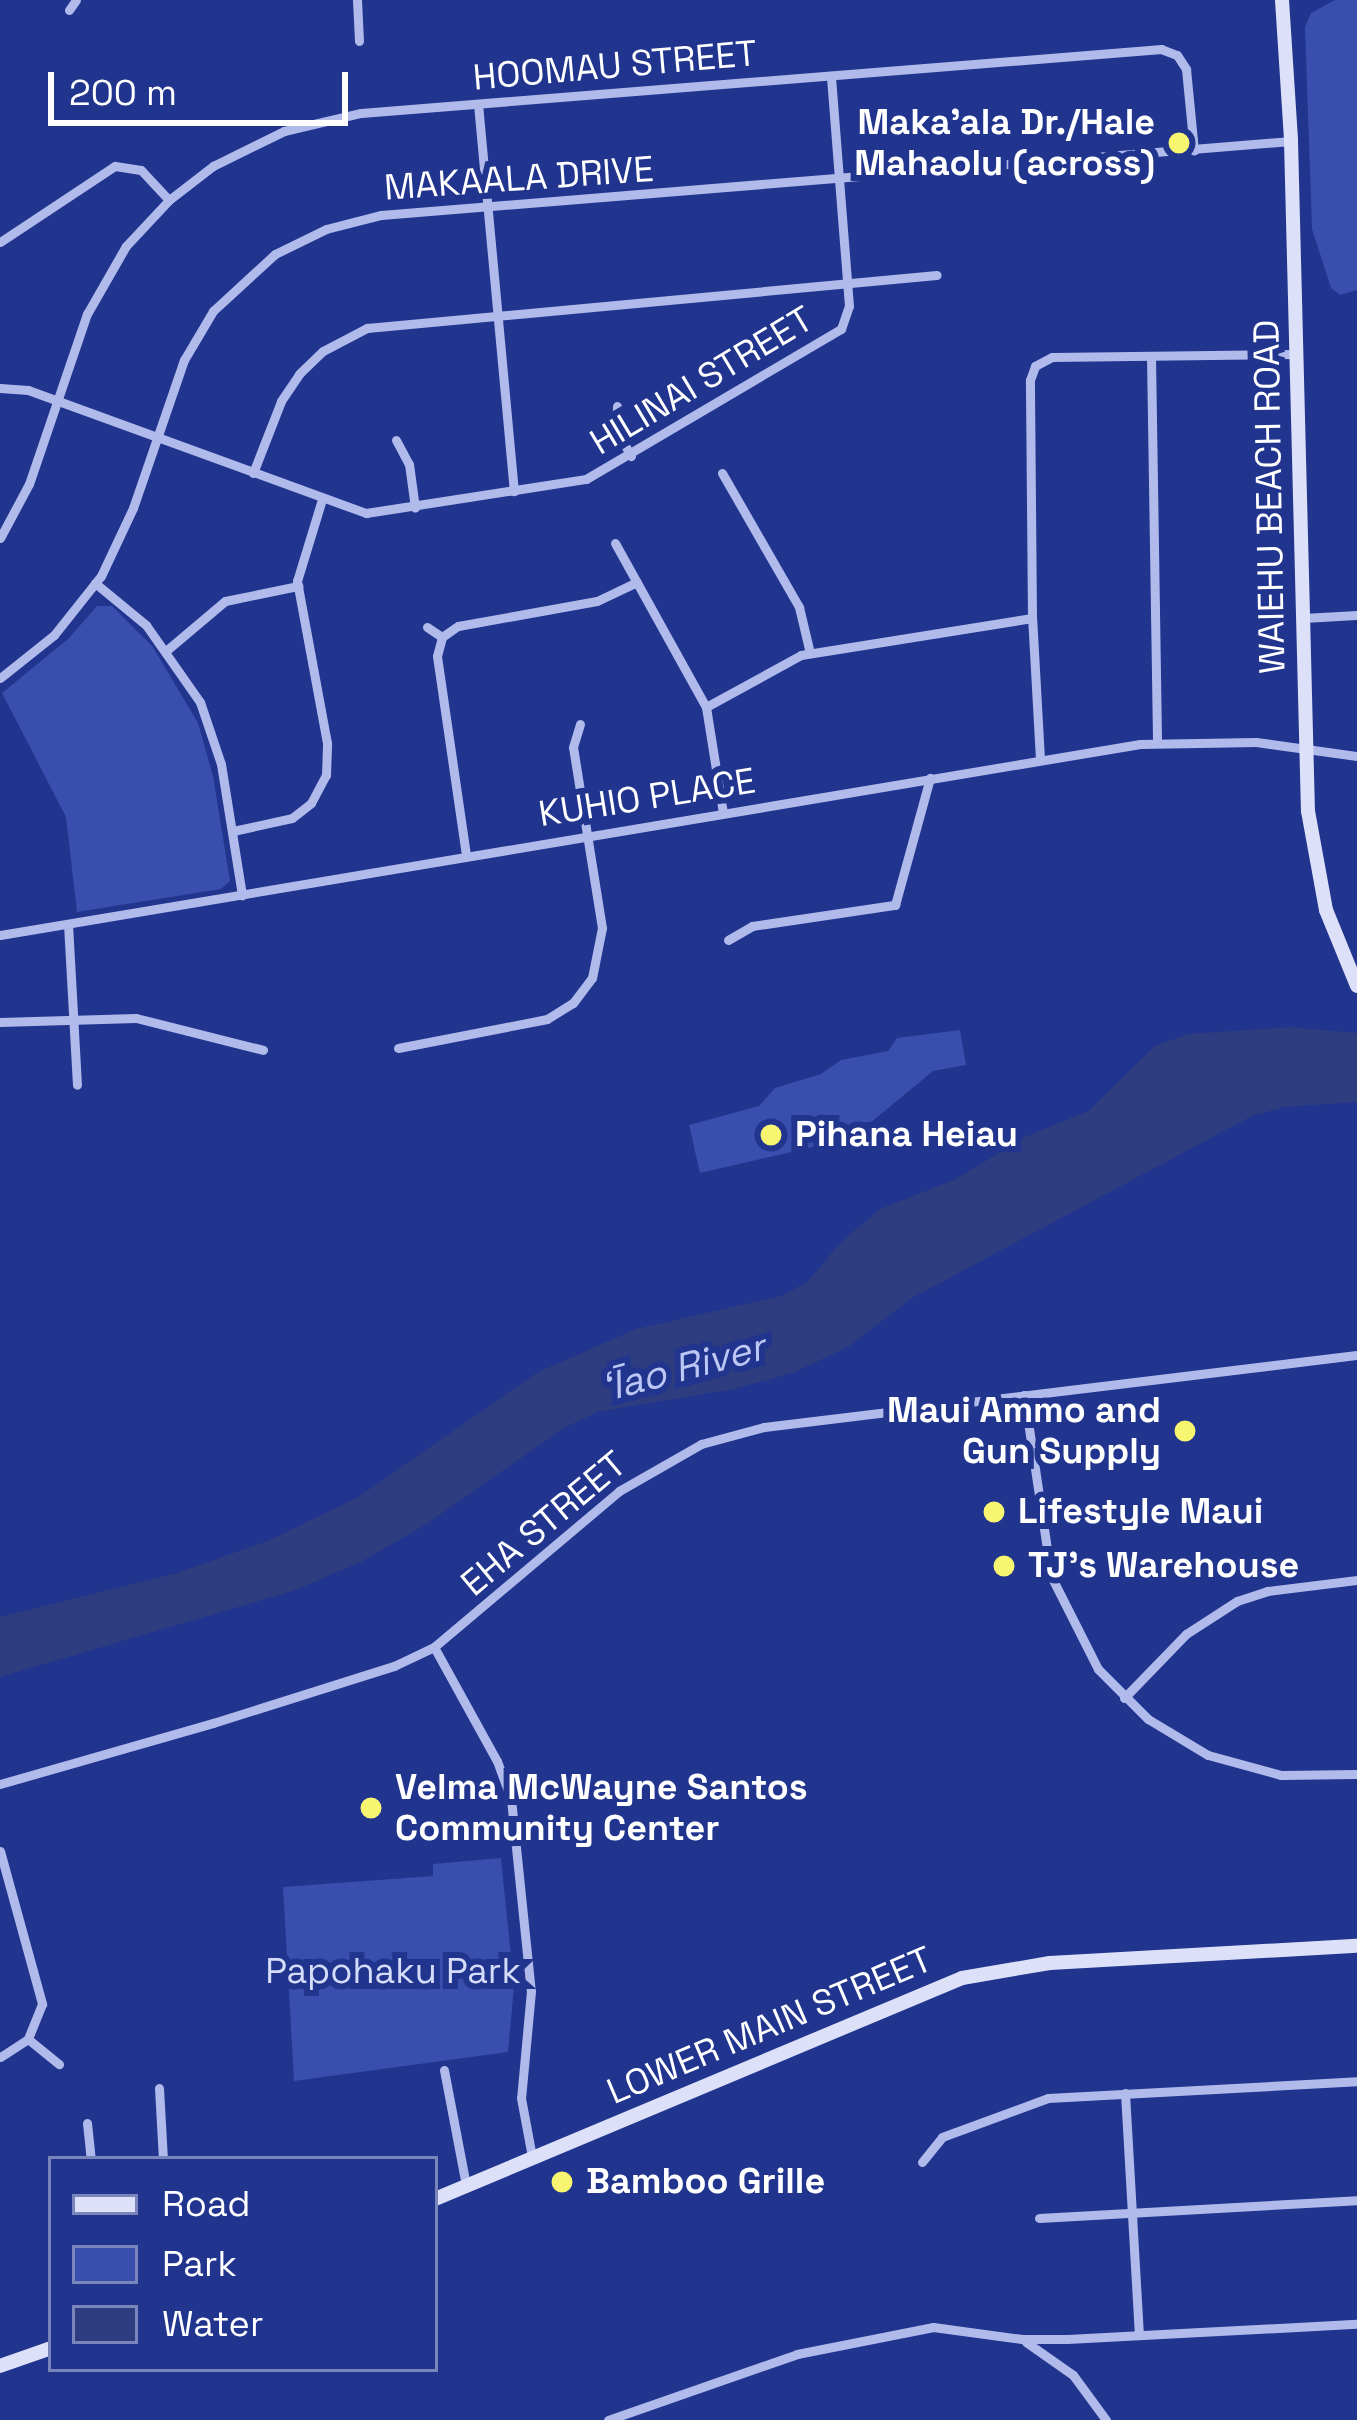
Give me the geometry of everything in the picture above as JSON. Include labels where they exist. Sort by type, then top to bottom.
[{"type":"street","points":[[357,0],[359,41]]},
{"type":"street","name":"WAIEHU BEACH ROAD","points":[[1282,0],[1298,355],[1308,811],[1327,910],[1357,986]]},
{"type":"street","points":[[1190,43],[1180,57],[1188,75],[1194,151]]},
{"type":"street","name":"HOOMAU STREET","points":[[0,538],[29,484],[104,279],[170,200],[213,166],[284,131],[361,113],[1158,49],[1180,57]]},
{"type":"street","name":"HILINAI STREET","points":[[0,388],[57,400],[366,513],[586,479],[834,337],[848,311],[831,76]]},
{"type":"street","points":[[478,104],[514,491]]},
{"type":"street","name":"MAKAALA DRIVE","points":[[0,678],[54,634],[95,584],[133,508],[197,334],[231,290],[275,254],[353,220],[1291,141]]},
{"type":"street","points":[[0,242],[111,167],[141,170],[170,200]]},
{"type":"street","points":[[253,473],[289,387],[337,341],[382,323],[937,275]]},
{"type":"street","points":[[1040,759],[1032,618],[1030,380],[1036,364],[1052,357],[1298,355]]},
{"type":"street","points":[[1150,356],[1157,742]]},
{"type":"street","points":[[617,406],[616,429],[632,456]]},
{"type":"street","points":[[396,440],[409,464],[415,508]]},
{"type":"street","points":[[722,473],[799,607],[809,653]]},
{"type":"street","points":[[233,831],[292,818],[316,796],[326,775],[328,751],[298,586],[298,566],[322,499]]},
{"type":"street","points":[[615,543],[706,707],[723,813]]},
{"type":"street","points":[[466,855],[437,656],[442,637],[458,626],[597,601],[637,582]]},
{"type":"street","points":[[95,584],[128,607],[167,650],[212,732],[242,895]]},
{"type":"street","points":[[167,650],[232,598],[298,586]]},
{"type":"street","points":[[1303,618],[1357,615]]},
{"type":"street","points":[[706,707],[770,668],[809,653],[1032,618]]},
{"type":"street","points":[[427,627],[442,637]]},
{"type":"street","points":[[398,1048],[537,1023],[580,995],[596,969],[603,939],[573,747],[580,724]]},
{"type":"street","name":"KUHIO PLACE","points":[[0,934],[1157,742],[1304,748],[1357,756]]},
{"type":"street","points":[[728,940],[752,926],[895,904],[930,778]]},
{"type":"street","points":[[68,924],[77,1085]]},
{"type":"street","points":[[0,1022],[159,1021],[263,1050]]},
{"type":"street","name":"EHA STREET","points":[[0,1784],[213,1724],[394,1666],[434,1647],[619,1491],[680,1452],[764,1427],[1357,1355]]},
{"type":"street","points":[[1024,1395],[1051,1576],[1082,1646],[1124,1698],[1182,1742],[1231,1763],[1281,1775],[1357,1774]]},
{"type":"street","points":[[1124,1698],[1186,1634],[1224,1608],[1268,1591],[1357,1580]]},
{"type":"street","points":[[434,1647],[497,1761],[513,1813],[531,1991],[521,2098],[532,2157]]},
{"type":"street","points":[[0,1851],[40,1991],[40,2017],[28,2039],[0,2057]]},
{"type":"street","name":"LOWER MAIN STREET","points":[[438,2198],[962,1978],[1050,1964],[1357,1946]]},
{"type":"street","points":[[28,2039],[59,2063]]},
{"type":"street","points":[[444,2070],[466,2185]]},
{"type":"street","points":[[922,2162],[942,2137],[1028,2104],[1125,2093],[1357,2080]]},
{"type":"street","points":[[159,2088],[163,2156]]},
{"type":"street","points":[[1125,2093],[1139,2334]]},
{"type":"street","points":[[87,2123],[92,2156]]},
{"type":"street","points":[[1040,2218],[1357,2200]]},
{"type":"street","points":[[608,2420],[797,2354],[874,2335],[963,2327],[1022,2339],[1067,2339],[1357,2324]]},
{"type":"street","points":[[1022,2339],[1059,2364],[1106,2420]]},
{"type":"street","points":[[1059,2364],[1067,2339]]},
{"type":"street","points":[[0,2366],[48,2349]]},
{"type":"green space","points":[[1335,0],[1357,0],[1357,290],[1340,295],[1331,288],[1312,229],[1305,27],[1311,13]]},
{"type":"green space","points":[[97,606],[112,606],[153,647],[198,723],[213,776],[230,881],[221,889],[77,912],[66,817],[2,693],[68,639]]},
{"type":"green space","points":[[960,1030],[966,1065],[933,1071],[852,1138],[700,1173],[689,1125],[759,1106],[775,1088],[821,1074],[841,1060],[888,1051],[897,1038]]},
{"type":"green space","name":"Papohaku Park","points":[[501,1858],[514,1987],[508,2052],[294,2081],[283,1887],[433,1876],[433,1864]]},
{"type":"water","name":"ʻĪao River","points":[[1290,1027],[1357,1033],[1357,1102],[1284,1107],[1252,1116],[912,1298],[848,1347],[793,1373],[734,1389],[597,1412],[564,1428],[425,1525],[361,1562],[293,1591],[0,1677],[0,1617],[177,1573],[270,1540],[358,1497],[538,1372],[636,1329],[781,1296],[807,1282],[842,1241],[880,1209],[954,1180],[1025,1137],[1088,1111],[1155,1046],[1188,1034]]},
{"type":"place","name":"Maka'ala Dr./Hale Mahaolu (across)","points":[[1179,143]]},
{"type":"place","name":"Pihana Heiau","points":[[771,1135]]},
{"type":"place","name":"Maui Ammo and Gun Supply","points":[[1185,1431]]},
{"type":"place","name":"Lifestyle Maui","points":[[994,1512]]},
{"type":"place","name":"TJ’s Warehouse","points":[[1004,1566]]},
{"type":"place","name":"Velma McWayne Santos Community Center","points":[[371,1808]]},
{"type":"place","name":"Bamboo Grille","points":[[562,2182]]}]
